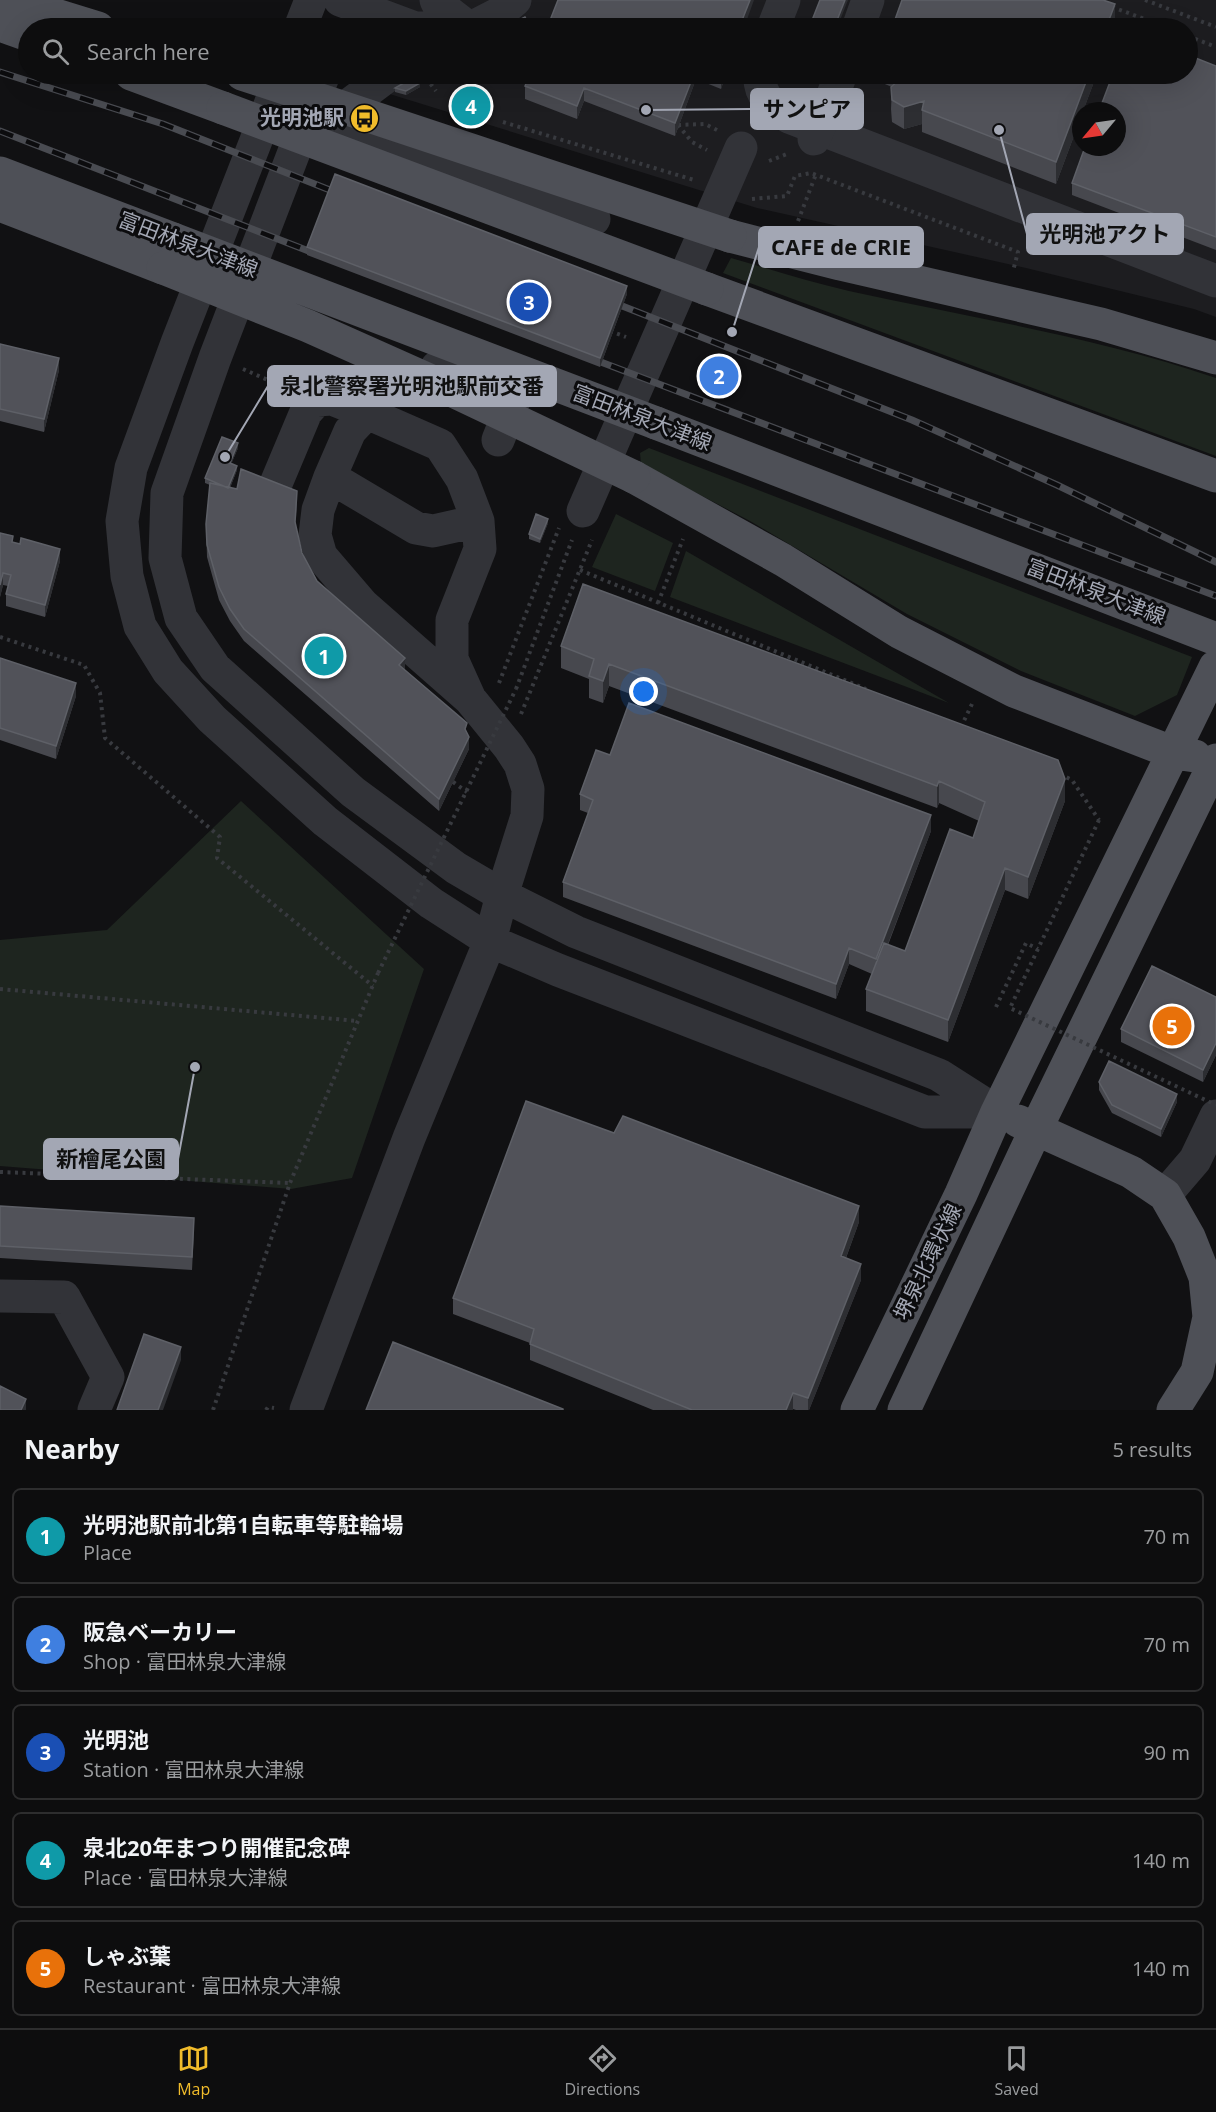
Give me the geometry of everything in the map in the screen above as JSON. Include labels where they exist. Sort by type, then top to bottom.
[{"type":"main road","points":[[7,0],[66,18]]},
{"type":"main road","points":[[0,25],[18,31]]},
{"type":"main road","points":[[158,84],[1216,476]]},
{"type":"main road","points":[[272,84],[730,236],[840,264],[1101,324],[1216,358]]},
{"type":"main road","name":"富田林泉大津線","points":[[0,173],[168,253],[656,423],[1215,653],[1174,753],[997,1112]]},
{"type":"main road","points":[[0,205],[168,253],[308,326],[634,477],[783,560],[899,632],[1014,691],[1174,753],[1216,760],[1036,1129]]},
{"type":"main road","points":[[997,1112],[1131,1172],[1165,1195],[1189,1237],[1205,1277],[1209,1317],[1197,1372],[1173,1410]]},
{"type":"main road","name":"堺泉北環状線","points":[[857,1410],[961,1194],[997,1112]]},
{"type":"main road","name":"堺泉北環状線","points":[[904,1410],[1036,1129]]},
{"type":"street","points":[[304,18],[311,0]]},
{"type":"street","points":[[436,0],[457,18]]},
{"type":"street","points":[[490,18],[515,0]]},
{"type":"street","points":[[777,18],[784,0]]},
{"type":"street","points":[[862,18],[868,0]]},
{"type":"street","points":[[347,8],[381,18]]},
{"type":"street","points":[[278,84],[131,468],[122,521],[127,576],[140,626],[168,671],[212,719],[325,821],[431,903],[490,941],[558,970],[925,1112],[997,1112]]},
{"type":"street","points":[[320,84],[215,358],[167,493],[165,558],[181,618],[215,668],[353,792],[456,868],[502,895],[576,933],[939,1075],[997,1112]]},
{"type":"street","points":[[289,162],[350,104],[377,84]]},
{"type":"street","points":[[760,84],[770,105],[789,117],[1216,281]]},
{"type":"street","points":[[814,139],[836,87]]},
{"type":"street","points":[[352,137],[594,219]]},
{"type":"street","points":[[583,511],[654,348],[729,139]]},
{"type":"street","points":[[267,294],[514,400],[498,440]]},
{"type":"street","points":[[272,493],[306,412],[317,400],[332,399],[440,445],[462,479],[478,521],[480,549],[452,620],[452,659],[484,692],[520,764],[528,789],[527,816],[490,941],[409,1138],[290,1409]]},
{"type":"street","points":[[367,413],[350,432],[318,510],[315,535],[321,556],[363,605],[484,692]]},
{"type":"street","points":[[330,477],[416,528],[433,531],[478,521]]},
{"type":"street","points":[[405,682],[411,675],[471,724],[502,752],[528,789]]},
{"type":"street","points":[[1165,1195],[1195,1160],[1216,1116]]},
{"type":"street","points":[[0,1296],[64,1297],[108,1377],[94,1410]]},
{"type":"path","points":[[1145,0],[1192,18]]},
{"type":"path","points":[[1102,4],[1142,18]]},
{"type":"path","points":[[1198,20],[1216,27]]},
{"type":"path","points":[[1198,40],[1216,47]]},
{"type":"path","points":[[431,84],[436,91]]},
{"type":"path","points":[[502,122],[667,171]]},
{"type":"path","points":[[678,125],[705,124],[729,139]]},
{"type":"path","points":[[795,227],[816,174]]},
{"type":"path","points":[[749,198],[757,200],[787,195],[795,176],[816,174],[1018,252],[1012,275]]},
{"type":"path","points":[[604,328],[654,348]]},
{"type":"path","points":[[237,366],[292,391]]},
{"type":"path","points":[[518,723],[594,536],[583,511]]},
{"type":"path","points":[[213,1410],[290,1183],[378,973],[516,689],[583,511]]},
{"type":"path","points":[[484,692],[560,527],[583,511]]},
{"type":"path","points":[[658,603],[685,535]]},
{"type":"path","points":[[580,570],[874,692]]},
{"type":"path","points":[[0,637],[84,665],[100,693],[105,738],[220,837],[217,858],[373,986]]},
{"type":"path","points":[[961,728],[974,700]]},
{"type":"path","points":[[950,724],[971,733]]},
{"type":"path","points":[[1052,770],[1072,780],[1099,820],[1010,1008],[1216,1105]]},
{"type":"path","points":[[453,782],[467,792]]},
{"type":"path","points":[[996,1007],[1026,943],[1038,949]]},
{"type":"path","points":[[0,989],[358,1021]]},
{"type":"path","points":[[0,1172],[290,1183]]},
{"type":"path","points":[[266,1410],[268,1407],[290,1409]]},
{"type":"shaded area","points":[[369,0],[1216,0],[1216,317],[1194,309],[1026,268],[757,208],[357,84],[1198,84],[1198,18],[361,18]]},
{"type":"shaded area","points":[[731,258],[849,291],[1034,329],[1126,351],[1216,378],[1216,456],[723,273]]},
{"type":"shaded area","points":[[649,448],[1192,657],[1177,695],[1135,716],[1021,671],[907,614],[750,521],[641,464],[640,453]]},
{"type":"shaded area","points":[[616,514],[673,543],[655,591],[592,567]]},
{"type":"shaded area","points":[[686,551],[949,703],[670,597]]},
{"type":"shaded area","points":[[241,801],[424,969],[352,1178],[291,1189],[0,1166],[0,940],[107,930]]},
{"type":"building","points":[[558,0],[750,0],[743,18],[551,18]]},
{"type":"building","points":[[820,0],[845,0],[838,18],[813,18]]},
{"type":"building","points":[[902,0],[1103,0],[1115,4],[1110,18],[896,18]]},
{"type":"building","points":[[1198,59],[1216,66],[1216,237],[1072,183],[1082,156],[1126,156],[1126,102],[1102,102],[1109,84],[1198,84]]},
{"type":"building","points":[[402,84],[418,84],[406,91],[395,88]]},
{"type":"building","points":[[526,84],[690,84],[675,123],[584,88],[577,106],[525,86]]},
{"type":"building","points":[[894,84],[1085,84],[1078,102],[1072,102],[1072,119],[1056,162],[922,110],[924,101],[904,107],[892,100],[891,87]]},
{"type":"building","points":[[335,174],[627,286],[600,358],[307,247]]},
{"type":"building","points":[[0,344],[59,358],[44,419],[0,409]]},
{"type":"building","points":[[222,437],[238,443],[230,463],[237,466],[228,488],[205,478]]},
{"type":"building","points":[[241,469],[297,491],[295,522],[302,553],[317,581],[405,658],[399,665],[467,723],[465,729],[469,737],[439,799],[244,629],[230,609],[219,587],[207,545],[206,524],[210,483],[237,489]]},
{"type":"building","points":[[536,514],[548,519],[540,539],[529,534]]},
{"type":"building","points":[[0,533],[13,536],[12,542],[20,544],[21,538],[60,549],[45,605],[6,594],[11,575],[3,573],[0,585]]},
{"type":"building","points":[[583,584],[1058,760],[1065,779],[1028,877],[1005,868],[948,1020],[866,989],[884,943],[905,951],[950,829],[973,838],[985,802],[939,781],[937,786],[609,664],[603,681],[589,676],[594,659],[561,646]]},
{"type":"building","points":[[0,658],[76,683],[56,746],[0,728]]},
{"type":"building","points":[[629,703],[931,815],[876,959],[849,948],[836,984],[563,882],[593,800],[580,794],[596,750],[610,755]]},
{"type":"building","points":[[1152,966],[1216,997],[1216,1043],[1203,1070],[1121,1029]]},
{"type":"building","points":[[1109,1061],[1177,1094],[1161,1129],[1112,1105],[1099,1082]]},
{"type":"building","points":[[526,1101],[614,1133],[623,1116],[859,1206],[841,1256],[861,1264],[808,1398],[793,1393],[786,1410],[692,1410],[530,1344],[534,1329],[453,1298]]},
{"type":"building","points":[[0,1206],[194,1218],[192,1257],[0,1246]]},
{"type":"building","points":[[144,1334],[181,1347],[158,1410],[117,1410]]},
{"type":"building","points":[[393,1342],[563,1409],[563,1410],[366,1410]]},
{"type":"building","points":[[0,1386],[26,1399],[21,1410],[0,1410]]},
{"type":"railway","points":[[0,72],[18,78]]},
{"type":"railway","points":[[38,84],[163,124],[345,196]]},
{"type":"railway","points":[[0,131],[324,257]]},
{"type":"railway","points":[[607,300],[912,420],[1057,485],[1216,562]]},
{"type":"railway","points":[[585,356],[1216,596]]},
{"type":"place","name":"泉北20年まつり開催記念碑","points":[[471,106]]},
{"type":"place","name":"サンピア","points":[[646,110]]},
{"type":"place","name":"光明池駅","points":[[365,118]]},
{"type":"place","name":"光明池アクト","points":[[999,130]]},
{"type":"place","name":"光明池","points":[[529,302]]},
{"type":"place","name":"CAFE de CRIE","points":[[732,332]]},
{"type":"place","name":"阪急ベーカリー","points":[[719,376]]},
{"type":"place","name":"泉北警察署光明池駅前交番","points":[[225,457]]},
{"type":"place","name":"光明池駅前北第1自転車等駐輪場","points":[[324,656]]},
{"type":"place","name":"しゃぶ葉","points":[[1172,1026]]},
{"type":"place","name":"新檜尾公園","points":[[195,1067]]}]
